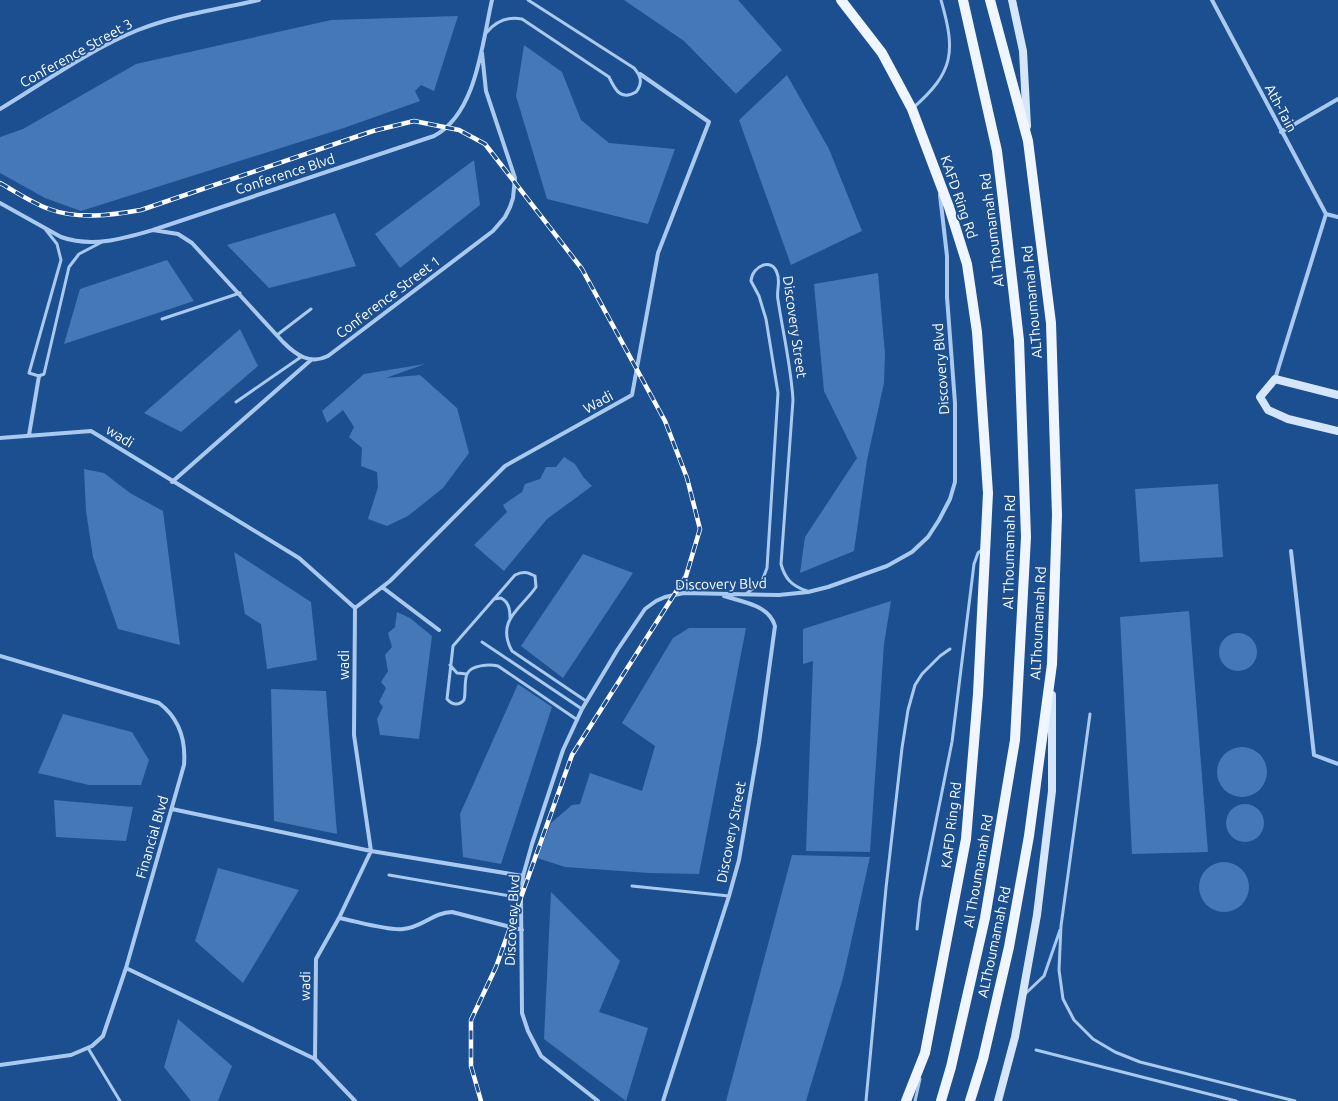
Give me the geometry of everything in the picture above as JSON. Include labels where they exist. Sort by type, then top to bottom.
[{"type":"main road","name":"KAFD Ring Rd","points":[[841,0],[882,53],[912,109],[949,207],[967,264],[978,332],[988,493],[978,694],[966,839],[924,1053],[906,1101]]},
{"type":"main road","name":"Al Thoumamah Rd","points":[[941,1101],[951,1067],[985,918],[1015,740],[1026,537],[1019,340],[997,150],[963,0]]},
{"type":"main road","name":"ALThoumamah Rd","points":[[970,1101],[983,1059],[1012,932],[1029,836],[1052,664],[1056,515],[1051,324],[1028,141],[990,0]]},
{"type":"main road","points":[[1012,0],[1023,50],[1028,141]]},
{"type":"main road","points":[[1338,395],[1276,379],[1260,398],[1268,410],[1288,419],[1338,431]]},
{"type":"main road","points":[[998,1101],[1016,1037],[1037,915],[1052,791],[1052,664]]},
{"type":"street","name":"Conference Street 3","points":[[0,109],[88,56],[136,31],[164,22],[259,0]]},
{"type":"street","name":"Conference Blvd","points":[[0,203],[44,228],[71,241],[103,242],[123,239],[434,136],[444,131],[464,108],[482,53],[491,0]]},
{"type":"street","name":"Ath-Tain","points":[[1212,0],[1326,214]]},
{"type":"street","name":"Conference Street 1","points":[[311,360],[321,360],[338,349],[493,231],[505,217],[513,198],[515,178],[486,91],[482,53]]},
{"type":"street","name":"Wadi","points":[[355,608],[382,587],[505,466],[632,395],[658,253],[709,122],[640,74]]},
{"type":"street","points":[[1281,132],[1338,99]]},
{"type":"street","name":"Discovery Blvd","points":[[598,1101],[541,1056],[528,1031],[522,1013],[521,898],[523,876],[563,750],[576,718],[586,701],[645,609],[656,601],[672,595],[684,593],[719,595],[779,595],[808,592],[864,575],[887,566],[912,552],[928,536],[939,520],[950,498],[955,482],[955,403],[947,297],[947,256],[939,180]]},
{"type":"street","points":[[1276,379],[1326,214],[1338,217]]},
{"type":"street","points":[[153,230],[168,231],[185,238],[200,250],[290,349],[311,360],[172,482]]},
{"type":"street","points":[[29,435],[39,376]]},
{"type":"street","name":"wadi","points":[[0,438],[91,431],[172,482],[299,558],[355,608],[354,735],[371,851],[339,918],[316,959],[315,1059]]},
{"type":"street","points":[[1290,551],[1314,755],[1338,764]]},
{"type":"street","points":[[382,587],[440,630]]},
{"type":"street","name":"Discovery Street","points":[[662,1101],[729,896],[739,860],[758,751],[775,626],[771,617],[763,610],[747,603],[719,595]]},
{"type":"street","name":"Financial Blvd","points":[[0,656],[154,701],[166,708],[177,723],[185,750],[184,765],[172,810],[126,968],[103,1036],[88,1048],[71,1055],[0,1065]]},
{"type":"street","points":[[172,810],[371,851],[523,876]]},
{"type":"street","points":[[339,918],[404,930],[440,914],[452,912],[522,930]]},
{"type":"street","points":[[126,968],[315,1059],[355,1101]]},
{"type":"lane","points":[[486,33],[493,25],[503,20],[515,18],[522,19],[609,77],[616,91],[621,95],[627,96],[636,92],[641,82],[640,74],[634,68],[528,0]]},
{"type":"lane","points":[[912,109],[932,91],[942,78],[947,62],[950,43],[941,0]]},
{"type":"lane","points":[[44,228],[55,240],[62,260],[29,373],[39,376],[44,374],[69,267],[79,254],[103,242]]},
{"type":"lane","name":"Discovery Street","points":[[746,594],[762,581],[767,568],[774,470],[778,393],[776,371],[766,319],[759,296],[751,281],[754,270],[759,266],[767,265],[773,267],[777,272],[779,280],[777,298],[792,380],[793,400],[781,564],[783,573],[790,582],[808,592]]},
{"type":"lane","points":[[162,319],[240,293]]},
{"type":"lane","points":[[278,335],[311,309]]},
{"type":"lane","points":[[236,402],[301,356]]},
{"type":"lane","name":"KAFD Ring Rd","points":[[917,929],[920,901],[952,742],[974,564],[978,553],[985,546]]},
{"type":"lane","points":[[510,620],[516,609],[536,587],[535,576],[529,573],[522,572],[515,575],[453,646],[447,699],[451,702],[459,704],[464,700],[467,674],[471,669],[481,666],[498,666],[576,718]]},
{"type":"lane","points":[[494,599],[501,598],[506,601],[510,610],[510,620],[507,634],[508,642],[512,651],[586,701]]},
{"type":"lane","points":[[482,642],[582,709]]},
{"type":"lane","points":[[866,1101],[886,888],[902,748],[908,710],[915,685],[922,674],[940,656],[950,649]]},
{"type":"lane","points":[[450,665],[457,673],[467,674]]},
{"type":"lane","points":[[1090,714],[1061,926],[1059,970],[1064,999],[1074,1020],[1093,1039],[1114,1052],[1140,1062],[1295,1101]]},
{"type":"lane","points":[[389,874],[521,898]]},
{"type":"lane","points":[[632,886],[729,896]]},
{"type":"lane","points":[[1022,997],[1044,976],[1061,926]]},
{"type":"lane","points":[[88,1048],[120,1101]]},
{"type":"lane","points":[[1036,1050],[1236,1101]]},
{"type":"lane","points":[[915,1101],[924,1053]]},
{"type":"building","points":[[624,0],[738,0],[782,50],[736,94],[684,41]]},
{"type":"building","points":[[458,16],[434,91],[421,85],[415,91],[420,101],[344,128],[81,211],[45,198],[0,173],[0,137],[23,129],[136,64],[331,20]]},
{"type":"building","points":[[524,45],[562,72],[581,120],[609,143],[675,149],[648,224],[547,199],[516,96]]},
{"type":"building","points":[[787,75],[829,149],[862,231],[791,265],[739,120]]},
{"type":"building","points":[[474,160],[480,205],[400,268],[375,234]]},
{"type":"building","points":[[335,213],[356,266],[269,288],[227,245]]},
{"type":"building","points":[[167,260],[194,301],[64,344],[80,289]]},
{"type":"building","points":[[878,273],[885,354],[884,383],[867,460],[854,551],[800,573],[805,537],[857,458],[824,391],[814,284]]},
{"type":"building","points":[[240,329],[258,366],[181,432],[144,413]]},
{"type":"building","points":[[425,364],[386,378],[420,375],[457,408],[469,453],[443,488],[408,516],[387,526],[368,519],[378,487],[377,472],[361,466],[362,448],[349,437],[354,427],[343,410],[327,423],[322,411],[364,374]]},
{"type":"building","points":[[564,457],[575,464],[584,478],[592,486],[547,519],[504,571],[474,545],[507,512],[503,505],[522,492],[525,484],[540,479],[546,467],[556,467]]},
{"type":"building","points":[[84,469],[104,473],[130,493],[163,511],[180,645],[118,629],[93,557],[86,511]]},
{"type":"building","points":[[1218,484],[1223,557],[1140,562],[1135,489]]},
{"type":"building","points":[[234,552],[311,602],[317,660],[267,669],[261,624],[245,614]]},
{"type":"building","points":[[583,554],[633,573],[563,678],[521,646]]},
{"type":"building","points":[[891,601],[884,644],[870,852],[806,851],[813,661],[803,664],[803,629]]},
{"type":"building","points":[[1189,611],[1208,852],[1132,854],[1120,617]]},
{"type":"building","points":[[397,612],[410,618],[432,636],[419,739],[380,735],[377,719],[383,707],[379,702],[386,688],[381,682],[388,671],[385,655],[392,647],[388,633],[395,627]]},
{"type":"building","points":[[689,628],[746,628],[699,874],[649,873],[565,867],[537,858],[551,823],[572,805],[580,804],[590,773],[642,791],[655,746],[622,723],[673,638]]},
{"type":"building","points":[[1238,633],[1248,636],[1254,642],[1257,652],[1254,662],[1248,668],[1238,671],[1228,668],[1222,662],[1219,652],[1222,642],[1228,636]]},
{"type":"building","points":[[518,684],[552,707],[501,864],[463,857],[460,814]]},
{"type":"building","points":[[271,689],[326,691],[337,834],[274,821]]},
{"type":"building","points":[[63,714],[132,732],[149,760],[141,785],[89,785],[38,773]]},
{"type":"building","points":[[1237,747],[1247,747],[1260,754],[1267,767],[1267,777],[1260,790],[1247,797],[1237,797],[1228,793],[1221,786],[1217,777],[1217,767],[1221,758],[1228,751]]},
{"type":"building","points":[[54,800],[133,807],[126,841],[56,837]]},
{"type":"building","points":[[1245,804],[1255,807],[1261,813],[1264,823],[1261,833],[1255,839],[1245,842],[1235,839],[1229,833],[1226,823],[1229,813],[1235,807]]},
{"type":"building","points":[[792,855],[870,857],[843,978],[806,1101],[726,1101]]},
{"type":"building","points":[[1219,862],[1229,862],[1242,869],[1249,882],[1249,892],[1242,905],[1229,912],[1219,912],[1210,908],[1203,901],[1199,892],[1199,882],[1203,873],[1210,866]]},
{"type":"building","points":[[218,868],[299,890],[243,983],[195,941]]},
{"type":"building","points":[[551,892],[620,961],[599,1012],[648,1028],[626,1101],[544,1039]]},
{"type":"building","points":[[178,1019],[232,1066],[218,1101],[191,1101],[164,1067]]},
{"type":"railway","points":[[0,183],[36,204],[60,212],[95,216],[119,214],[141,210],[373,131],[414,121],[459,130],[485,144],[582,269],[665,421],[687,478],[700,529],[686,576],[572,755],[496,967],[471,1020],[471,1066],[481,1101]]}]
